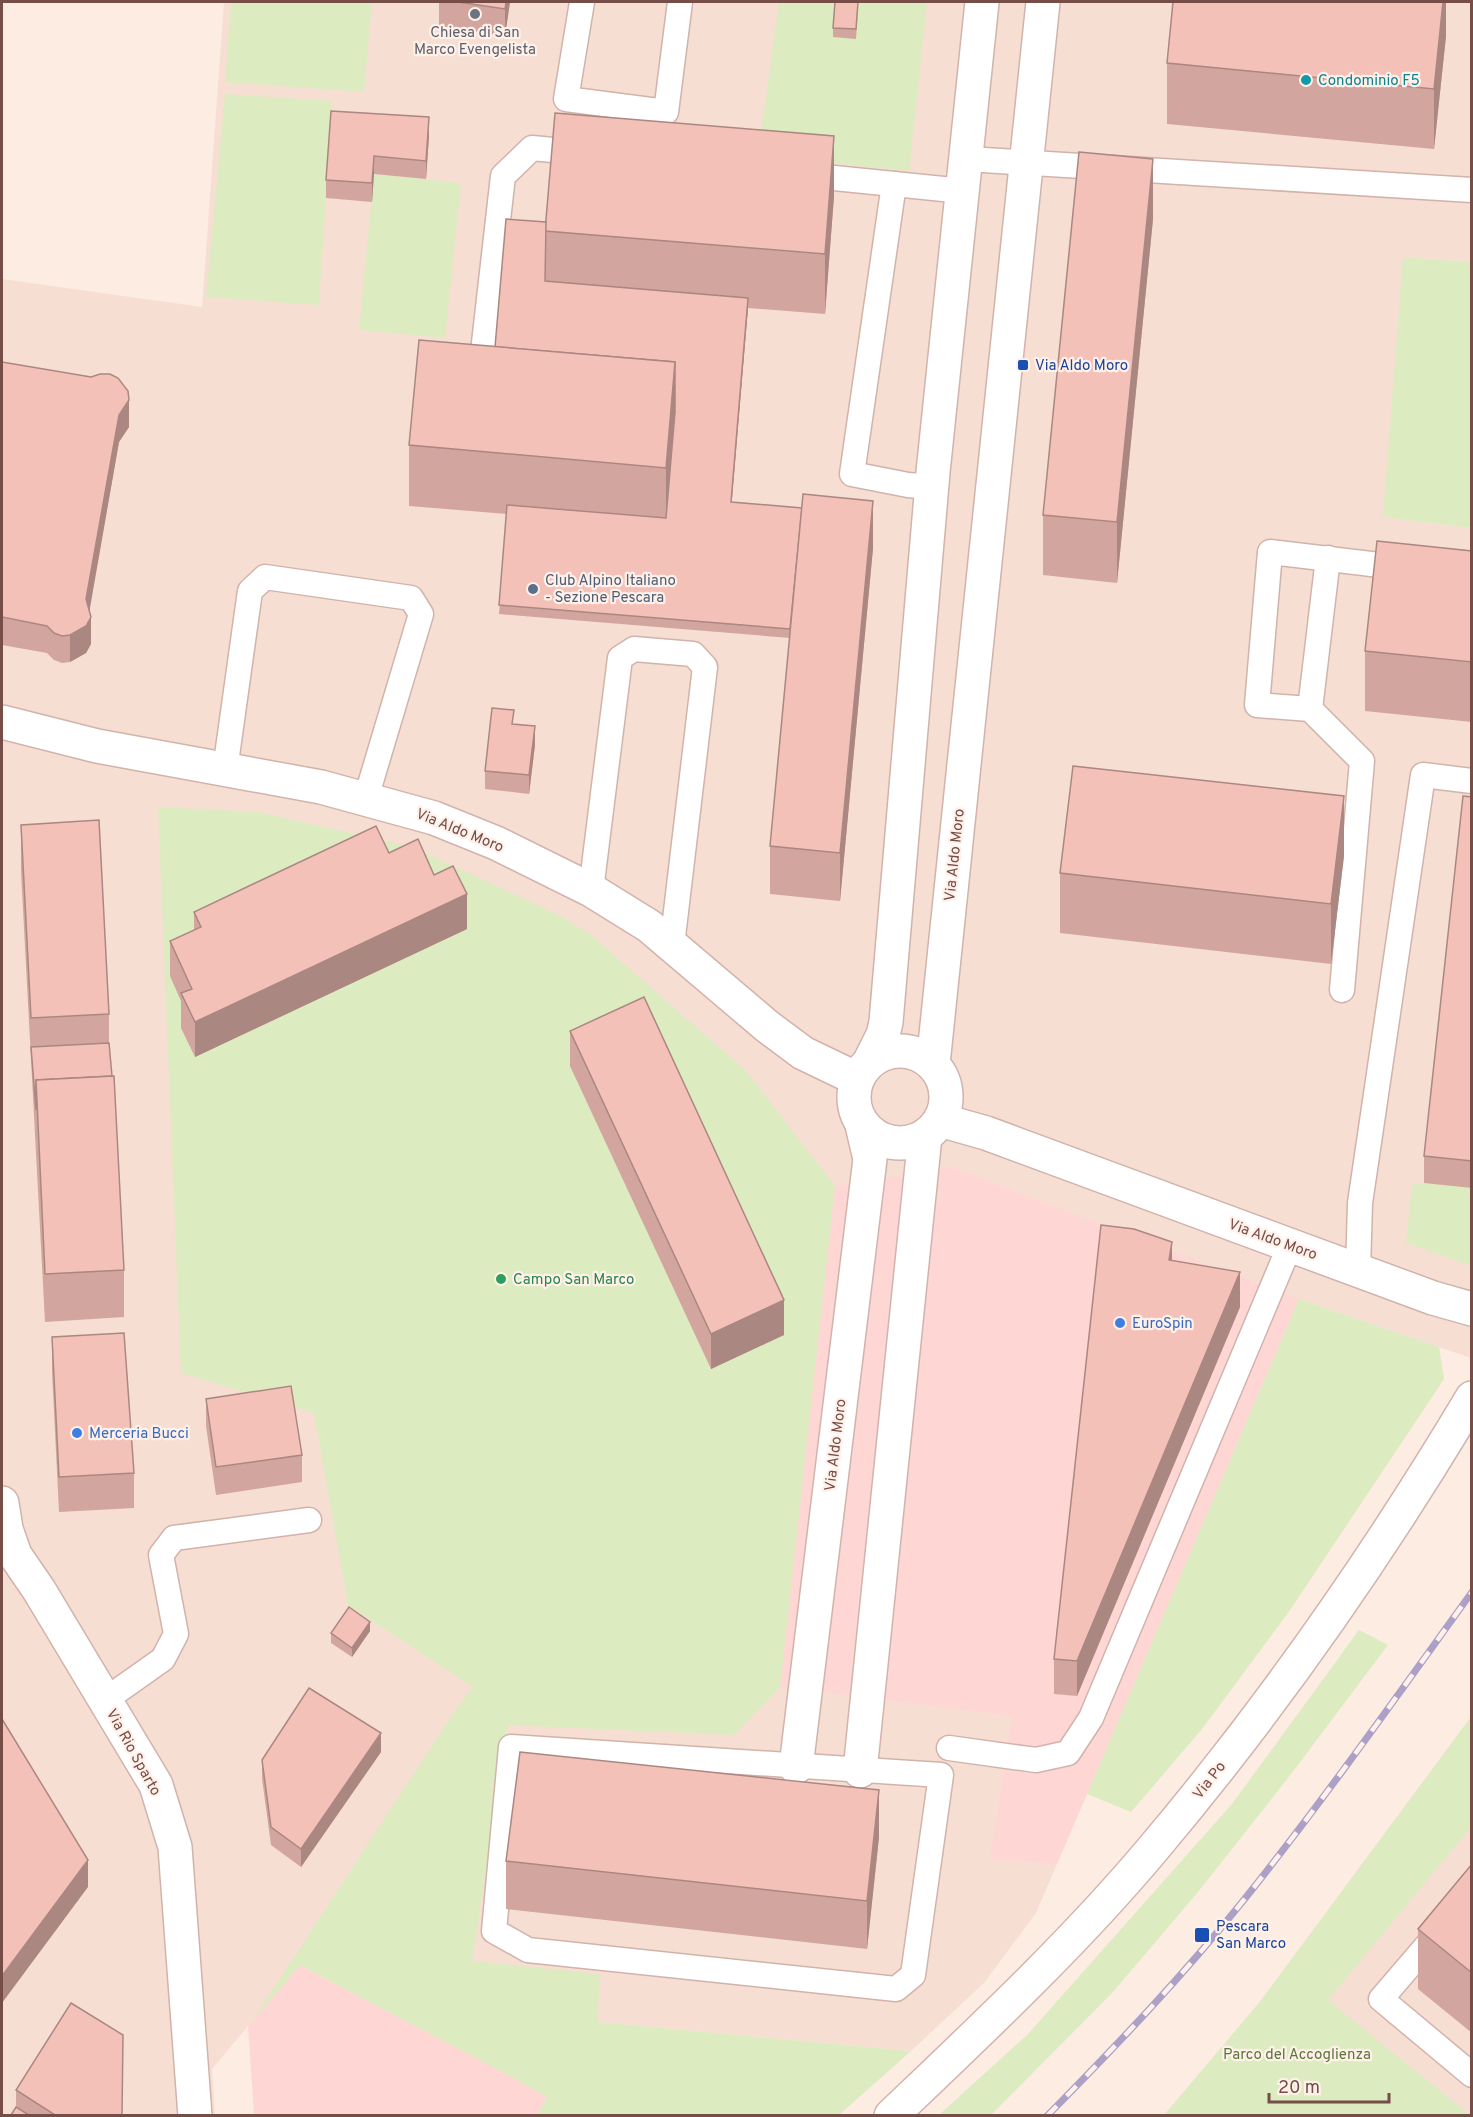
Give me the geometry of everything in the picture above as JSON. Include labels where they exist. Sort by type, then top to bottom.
[{"type":"street","points":[[932,1128],[912,1141],[898,1143],[885,1141],[862,1125],[855,1110],[853,1094],[883,1035],[886,1022],[932,487],[982,2]]},
{"type":"street","name":"Via Aldo Moro","points":[[933,1064],[1043,2]]},
{"type":"street","name":"Via Aldo Moro","points":[[2,722],[97,746],[321,787],[434,818],[495,843],[591,890],[649,926],[768,1027],[804,1053],[864,1069]]},
{"type":"street","points":[[860,1772],[932,1128],[945,1106],[946,1091],[942,1077],[933,1064],[923,1056],[910,1051],[897,1050],[883,1053],[864,1069]]},
{"type":"street","name":"Via Aldo Moro","points":[[796,1767],[870,1159],[862,1125]]},
{"type":"street","name":"Via Aldo Moro","points":[[932,1128],[996,1137],[1433,1298],[1472,1309]]},
{"type":"street","name":"Via Po","points":[[891,2115],[1014,1998],[1083,1928],[1152,1852],[1249,1730],[1331,1616],[1398,1520],[1472,1398]]},
{"type":"street","name":"Via Rio Sparto","points":[[2,1503],[8,1558],[39,1590],[156,1785],[176,1847],[195,2115]]},
{"type":"lane","points":[[582,2],[566,99],[666,112],[680,2]]},
{"type":"lane","points":[[480,381],[503,176],[532,148],[602,155]]},
{"type":"lane","points":[[967,159],[1472,190]]},
{"type":"lane","points":[[777,172],[963,191]]},
{"type":"lane","points":[[894,184],[852,474],[908,486],[932,487]]},
{"type":"lane","points":[[1342,990],[1362,761],[1310,709],[1257,705],[1270,552],[1472,576]]},
{"type":"lane","points":[[1310,709],[1328,558]]},
{"type":"lane","points":[[225,770],[250,591],[257,584],[265,577],[411,598],[421,614],[366,798]]},
{"type":"lane","points":[[591,890],[620,658],[634,649],[693,654],[705,667],[672,945]]},
{"type":"lane","points":[[1358,1270],[1360,1203],[1423,775],[1472,781]]},
{"type":"lane","points":[[949,1748],[1036,1760],[1068,1753],[1091,1718],[1290,1245]]},
{"type":"lane","points":[[105,1700],[163,1659],[176,1634],[161,1555],[174,1538],[309,1520]]},
{"type":"lane","points":[[511,1748],[860,1772],[941,1776],[913,1975],[896,1989],[528,1950],[494,1931],[511,1748]]},
{"type":"lane","points":[[1472,1893],[1382,1999],[1472,2074]]},
{"type":"shaded area","points":[[224,2],[1471,2],[1471,262],[1404,257],[1384,517],[1471,528],[1471,1358],[1299,1299],[1036,1913],[984,1983],[911,2051],[596,2022],[506,2074],[299,1965],[212,2069],[215,2115],[2,2116],[2,279],[202,307]]},
{"type":"shaded area","points":[[951,1167],[1299,1299],[1057,1864],[990,1859],[1012,1716],[780,1687],[835,1186]]},
{"type":"shaded area","name":"Parco del Accoglienza","points":[[1471,1717],[1471,2115],[1164,2116],[1259,2003]]},
{"type":"shaded area","points":[[299,1965],[547,2097],[537,2115],[254,2115],[248,2026]]},
{"type":"green space","points":[[231,2],[372,2],[364,92],[225,82]]},
{"type":"green space","points":[[779,2],[927,2],[909,171],[758,155]]},
{"type":"green space","points":[[225,94],[332,101],[319,305],[206,297]]},
{"type":"green space","points":[[374,174],[461,183],[445,338],[359,330]]},
{"type":"green space","points":[[1403,257],[1471,262],[1471,528],[1383,517]]},
{"type":"green space","name":"Campo San Marco","points":[[158,807],[258,812],[412,847],[559,915],[591,935],[746,1071],[835,1186],[780,1687],[734,1735],[508,1725],[472,1961],[600,1974],[597,2022],[911,2051],[839,2115],[537,2115],[547,2097],[300,1965],[251,2023],[456,1709],[473,1687],[348,1605],[314,1413],[181,1373]]},
{"type":"green space","points":[[1424,1183],[1471,1188],[1471,1266],[1406,1243],[1412,1185]]},
{"type":"green space","points":[[1299,1299],[1439,1347],[1444,1379],[1288,1613],[1202,1729],[1131,1812],[1087,1794]]},
{"type":"green space","points":[[1359,1630],[1388,1645],[1295,1769],[1198,1892],[1112,1993],[991,2115],[939,2115],[1028,2034],[1232,1804]]},
{"type":"green space","name":"Parco del Accoglienza","points":[[1471,1717],[1471,1827],[1328,2000],[1470,2115],[1164,2115],[1259,2003]]},
{"type":"building","points":[[458,2],[506,2],[505,9]]},
{"type":"building","points":[[835,2],[858,2],[856,29],[833,28]]},
{"type":"building","points":[[1173,2],[1443,2],[1434,89],[1167,63]]},
{"type":"building","points":[[331,111],[429,117],[426,161],[374,156],[372,183],[326,180]]},
{"type":"building","points":[[555,113],[834,136],[825,254],[545,231]]},
{"type":"building","points":[[1079,152],[1153,159],[1117,522],[1043,515]]},
{"type":"building","points":[[506,219],[546,222],[545,281],[748,298],[731,502],[802,508],[790,629],[499,605],[507,505],[666,518],[675,412],[675,362],[495,347]]},
{"type":"building","points":[[419,340],[675,362],[666,468],[409,445]]},
{"type":"building","points":[[2,362],[91,377],[110,374],[118,378],[128,391],[129,400],[119,415],[86,599],[91,617],[86,626],[70,635],[62,636],[54,633],[47,626],[2,617]]},
{"type":"building","points":[[803,494],[873,501],[840,853],[770,846]]},
{"type":"building","points":[[1377,541],[1472,551],[1472,662],[1365,651]]},
{"type":"building","points":[[492,708],[514,710],[512,724],[535,726],[529,775],[485,771]]},
{"type":"building","points":[[1073,766],[1344,796],[1331,904],[1060,873]]},
{"type":"building","points":[[1463,796],[1472,797],[1472,1161],[1424,1156]]},
{"type":"building","points":[[99,820],[109,1014],[31,1018],[21,825]]},
{"type":"building","points":[[376,826],[389,853],[418,839],[434,875],[453,866],[467,894],[195,1022],[181,993],[192,989],[170,941],[201,927],[194,912]]},
{"type":"building","points":[[644,997],[784,1300],[711,1334],[570,1031]]},
{"type":"building","points":[[109,1043],[112,1076],[36,1080],[36,1110],[31,1047]]},
{"type":"building","points":[[114,1076],[124,1270],[45,1274],[36,1080]]},
{"type":"building","points":[[1101,1225],[1134,1229],[1172,1242],[1169,1260],[1240,1272],[1077,1661],[1054,1659]]},
{"type":"building","points":[[124,1333],[134,1473],[59,1477],[52,1337]]},
{"type":"building","points":[[291,1386],[302,1455],[216,1467],[206,1399]]},
{"type":"building","points":[[349,1607],[370,1622],[352,1648],[331,1633]]},
{"type":"building","points":[[309,1688],[381,1733],[301,1849],[271,1827],[262,1760]]},
{"type":"building","points":[[2,1719],[88,1860],[2,1976]]},
{"type":"building","points":[[520,1752],[879,1790],[867,1901],[506,1861]]},
{"type":"building","points":[[1472,1864],[1472,1973],[1418,1929]]},
{"type":"building","points":[[71,2003],[123,2035],[122,2115],[55,2115],[16,2090]]},
{"type":"building","points":[[16,2107],[29,2115],[11,2115]]},
{"type":"railway","points":[[1047,2116],[1148,2011],[1243,1901],[1331,1787],[1472,1592]]},
{"type":"place","name":"Chiesa di San Marco Evengelista","points":[[475,14]]},
{"type":"place","name":"Condominio F5","points":[[1306,80]]},
{"type":"place","name":"Via Aldo Moro","points":[[1023,365]]},
{"type":"place","name":"Club Alpino Italiano - Sezione Pescara","points":[[533,589]]},
{"type":"place","name":"Campo San Marco","points":[[501,1279]]},
{"type":"place","name":"EuroSpin","points":[[1120,1323]]},
{"type":"place","name":"Merceria Bucci","points":[[77,1433]]},
{"type":"place","name":"Pescara San Marco","points":[[1202,1935]]}]
